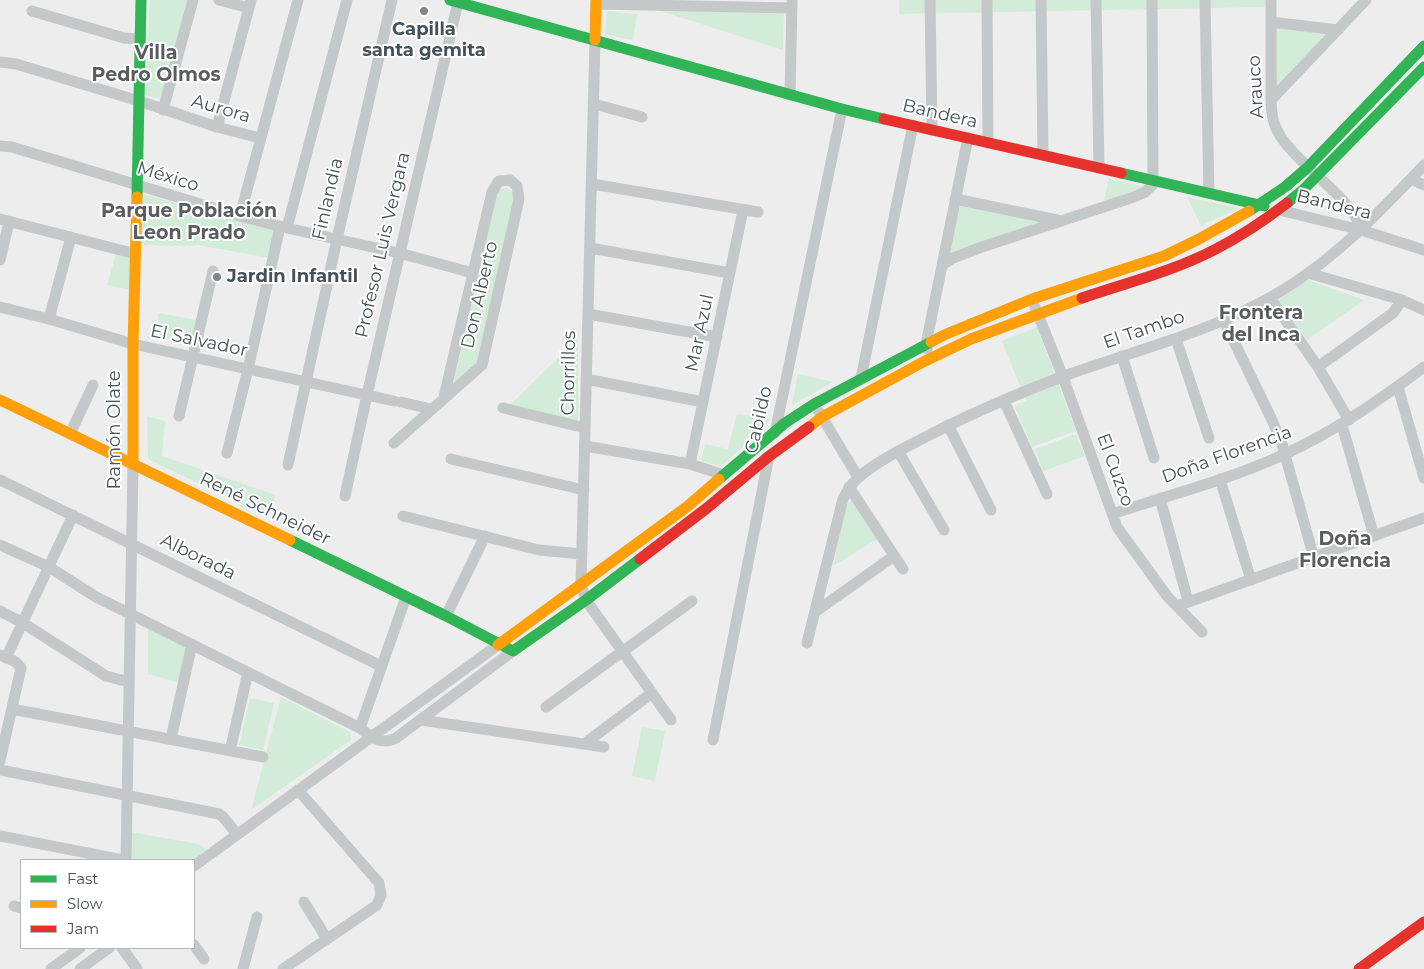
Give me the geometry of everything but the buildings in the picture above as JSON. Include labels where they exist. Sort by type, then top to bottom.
[{"type":"street","name":"Ramón Olate","points":[[124,859],[127,796],[133,464],[133,344],[141,0]]},
{"type":"street","points":[[163,110],[193,0]]},
{"type":"street","points":[[217,127],[250,4],[219,0]]},
{"type":"street","points":[[240,216],[298,0]]},
{"type":"street","points":[[227,453],[283,228],[347,0]]},
{"type":"street","name":"Finlandia","points":[[288,465],[337,239],[392,0]]},
{"type":"street","points":[[930,0],[932,130]]},
{"type":"street","points":[[986,0],[988,143]]},
{"type":"street","points":[[1042,0],[1043,155]]},
{"type":"street","points":[[1096,0],[1099,168]]},
{"type":"street","points":[[942,265],[953,258],[982,246],[1145,192],[1155,181],[1152,0]]},
{"type":"street","points":[[1205,0],[1209,193]]},
{"type":"street","name":"Arauco","points":[[1271,0],[1272,99],[1277,132],[1307,168],[1350,208],[1357,218],[1361,230]]},
{"type":"street","points":[[1272,99],[1366,0]]},
{"type":"street","name":"Bandera","points":[[454,1],[478,4],[595,40],[842,109],[1280,210],[1361,230],[1424,250]]},
{"type":"street","name":"Profesor Luis Vergara","points":[[345,496],[454,1]]},
{"type":"street","points":[[596,2],[792,4],[790,95]]},
{"type":"street","name":"Chorrillos","points":[[596,2],[581,585],[586,600],[671,720]]},
{"type":"street","points":[[32,11],[124,38],[140,40]]},
{"type":"street","points":[[1271,22],[1338,30]]},
{"type":"street","points":[[195,865],[688,506],[776,430],[814,404],[965,325],[1032,299],[1164,256],[1199,239],[1259,205],[1285,187],[1307,168],[1424,46]]},
{"type":"street","name":"Aurora","points":[[0,62],[16,64],[217,127],[260,138]]},
{"type":"street","points":[[0,545],[49,567],[96,597],[360,728],[379,741],[392,740],[586,600],[822,417],[930,359],[996,329],[1185,263],[1232,240],[1280,210],[1317,176],[1424,67]]},
{"type":"street","points":[[594,104],[642,117]]},
{"type":"street","name":"Cabildo","points":[[713,740],[768,457],[776,430],[842,109]]},
{"type":"street","points":[[861,378],[913,125]]},
{"type":"street","points":[[930,359],[926,344],[968,138]]},
{"type":"street","name":"México","points":[[0,146],[283,228],[400,253],[473,273]]},
{"type":"street","name":"El Tambo","points":[[849,487],[858,477],[898,452],[948,425],[1063,376],[1176,339],[1224,321],[1270,298],[1308,273],[1361,230],[1424,165]]},
{"type":"street","points":[[1411,179],[1424,185]]},
{"type":"street","name":"Don Alberto","points":[[394,443],[482,365],[519,199],[517,186],[510,180],[499,181],[492,192],[473,273]]},
{"type":"street","points":[[592,184],[758,212]]},
{"type":"street","points":[[955,199],[1058,221]]},
{"type":"street","name":"Mar Azul","points":[[690,464],[743,210]]},
{"type":"street","points":[[0,260],[5,220],[136,254]]},
{"type":"street","points":[[49,319],[71,237]]},
{"type":"street","points":[[590,248],[730,273]]},
{"type":"street","points":[[179,416],[213,270]]},
{"type":"street","points":[[444,397],[473,273]]},
{"type":"street","points":[[1308,273],[1402,300],[1424,310]]},
{"type":"street","points":[[1270,298],[1318,367],[1346,422],[1374,536]]},
{"type":"street","name":"El Cuzco","points":[[1032,299],[1063,376],[1112,514],[1125,538],[1167,596],[1183,604],[1202,632]]},
{"type":"street","points":[[1318,367],[1393,314],[1402,300]]},
{"type":"street","name":"El Salvador","points":[[0,307],[49,319],[133,344],[431,409]]},
{"type":"street","points":[[588,314],[717,337]]},
{"type":"street","points":[[1224,321],[1282,444],[1314,558]]},
{"type":"street","points":[[1176,339],[1210,438]]},
{"type":"street","points":[[1122,356],[1154,458]]},
{"type":"street","name":"Doña Florencia","points":[[1112,514],[1220,479],[1284,455],[1346,422],[1424,367]]},
{"type":"street","points":[[586,379],[703,402]]},
{"type":"street","points":[[70,434],[93,385]]},
{"type":"street","points":[[1398,387],[1424,478]]},
{"type":"street","name":"René Schneider","points":[[0,400],[446,616],[514,651]]},
{"type":"street","points":[[1004,400],[1047,494]]},
{"type":"street","points":[[814,404],[858,477]]},
{"type":"street","points":[[503,408],[585,428]]},
{"type":"street","points":[[948,425],[991,510]]},
{"type":"street","points":[[585,446],[690,464],[724,475]]},
{"type":"street","points":[[898,452],[944,530]]},
{"type":"street","points":[[450,460],[584,490]]},
{"type":"street","points":[[1220,479],[1251,580]]},
{"type":"street","name":"Alborada","points":[[0,480],[381,666]]},
{"type":"street","points":[[849,487],[903,569]]},
{"type":"street","points":[[807,643],[843,499],[849,487]]},
{"type":"street","points":[[1160,498],[1183,604],[1424,518]]},
{"type":"street","points":[[0,761],[21,668],[20,664],[3,656],[23,623],[73,515]]},
{"type":"street","points":[[403,516],[544,550],[582,554]]},
{"type":"street","points":[[446,616],[484,536]]},
{"type":"street","points":[[815,612],[894,556]]},
{"type":"street","points":[[360,728],[406,597]]},
{"type":"street","points":[[546,707],[692,601]]},
{"type":"street","points":[[0,612],[23,623],[106,676],[129,682]]},
{"type":"street","points":[[172,739],[192,644]]},
{"type":"street","points":[[230,750],[248,672]]},
{"type":"street","points":[[584,744],[652,694]]},
{"type":"street","points":[[12,709],[263,757]]},
{"type":"street","points":[[421,720],[604,747]]},
{"type":"street","points":[[0,770],[218,814],[223,817],[237,834]]},
{"type":"street","points":[[283,969],[377,905],[381,895],[379,884],[298,790]]},
{"type":"street","points":[[0,836],[119,859]]},
{"type":"street","points":[[304,902],[327,938]]},
{"type":"street","points":[[243,969],[257,918]]},
{"type":"street","points":[[1359,969],[1424,922]]},
{"type":"street","points":[[195,946],[204,959]]},
{"type":"street","points":[[55,968],[79,949]]},
{"type":"street","points":[[80,969],[108,949]]},
{"type":"street","points":[[123,949],[138,969]]},
{"type":"green space","points":[[150,0],[192,0],[164,100],[145,95]]},
{"type":"green space","points":[[899,0],[1265,0],[1265,7],[899,14]]},
{"type":"green space","points":[[654,9],[784,11],[783,50]]},
{"type":"green space","points":[[607,11],[637,14],[633,40],[605,35]]},
{"type":"green space","points":[[1275,26],[1331,33],[1276,89]]},
{"type":"green space","points":[[1109,178],[1148,188],[1103,204]]},
{"type":"green space","points":[[505,188],[512,191],[515,199],[479,363],[453,384],[497,191]]},
{"type":"green space","points":[[139,193],[275,230],[270,258],[198,245],[143,245]]},
{"type":"green space","points":[[1187,197],[1239,208],[1201,226]]},
{"type":"green space","points":[[960,203],[1043,221],[949,255]]},
{"type":"green space","points":[[116,254],[133,258],[132,290],[107,285]]},
{"type":"green space","points":[[1308,280],[1364,300],[1307,340],[1278,300]]},
{"type":"green space","points":[[158,313],[197,320],[192,343],[160,337]]},
{"type":"green space","points":[[1037,327],[1076,431],[1032,447],[1014,406],[1026,401],[1002,341]]},
{"type":"green space","points":[[578,338],[578,423],[510,405]]},
{"type":"green space","points":[[798,374],[833,382],[792,405]]},
{"type":"green space","points":[[737,414],[769,419],[766,427],[721,466],[701,461],[705,444],[728,449]]},
{"type":"green space","points":[[147,416],[165,421],[162,456],[276,495],[267,516],[148,459]]},
{"type":"green space","points":[[1076,434],[1085,456],[1043,471],[1035,449]]},
{"type":"green space","points":[[852,498],[877,539],[833,566],[845,508]]},
{"type":"green space","points":[[148,626],[188,645],[180,683],[148,674]]},
{"type":"green space","points":[[281,697],[350,732],[351,740],[251,810]]},
{"type":"green space","points":[[250,698],[274,703],[263,750],[239,745]]},
{"type":"green space","points":[[642,727],[665,731],[655,781],[632,776]]},
{"type":"green space","points":[[131,832],[198,844],[207,849],[193,859],[130,859]]},
{"type":"traffic: fast","points":[[137,197],[141,0]]},
{"type":"traffic: fast","points":[[450,0],[884,119]]},
{"type":"traffic: fast","points":[[1249,211],[1285,187],[1307,168],[1424,46]]},
{"type":"traffic: fast","points":[[1287,203],[1303,190],[1424,67]]},
{"type":"traffic: fast","points":[[1121,173],[1264,206]]},
{"type":"traffic: fast","points":[[719,479],[785,423],[814,404],[931,342]]},
{"type":"traffic: fast","points":[[290,540],[513,651],[586,600],[640,559]]},
{"type":"traffic: slow","points":[[595,40],[596,0]]},
{"type":"traffic: slow","points":[[133,464],[133,344],[137,197]]},
{"type":"traffic: slow","points":[[931,342],[1032,299],[1164,256],[1249,211]]},
{"type":"traffic: slow","points":[[809,427],[822,417],[923,362],[971,339],[1082,298]]},
{"type":"traffic: slow","points":[[0,400],[290,540]]},
{"type":"traffic: slow","points":[[498,645],[688,506],[719,479]]},
{"type":"traffic: jam","points":[[884,119],[1121,173]]},
{"type":"traffic: jam","points":[[1082,298],[1200,257],[1244,233],[1287,203]]},
{"type":"traffic: jam","points":[[640,559],[707,508],[768,457],[809,427]]},
{"type":"traffic: jam","points":[[1359,969],[1424,922]]},
{"type":"place","name":"Capilla santa gemita","points":[[424,11]]},
{"type":"place","name":"Jardin Infantil","points":[[217,277]]},
{"type":"district","name":"Villa Pedro Olmos","points":[[156,64]]},
{"type":"district","name":"Parque Población Leon Prado","points":[[189,222]]},
{"type":"district","name":"Frontera del Inca","points":[[1261,324]]},
{"type":"district","name":"Doña Florencia","points":[[1345,550]]}]
